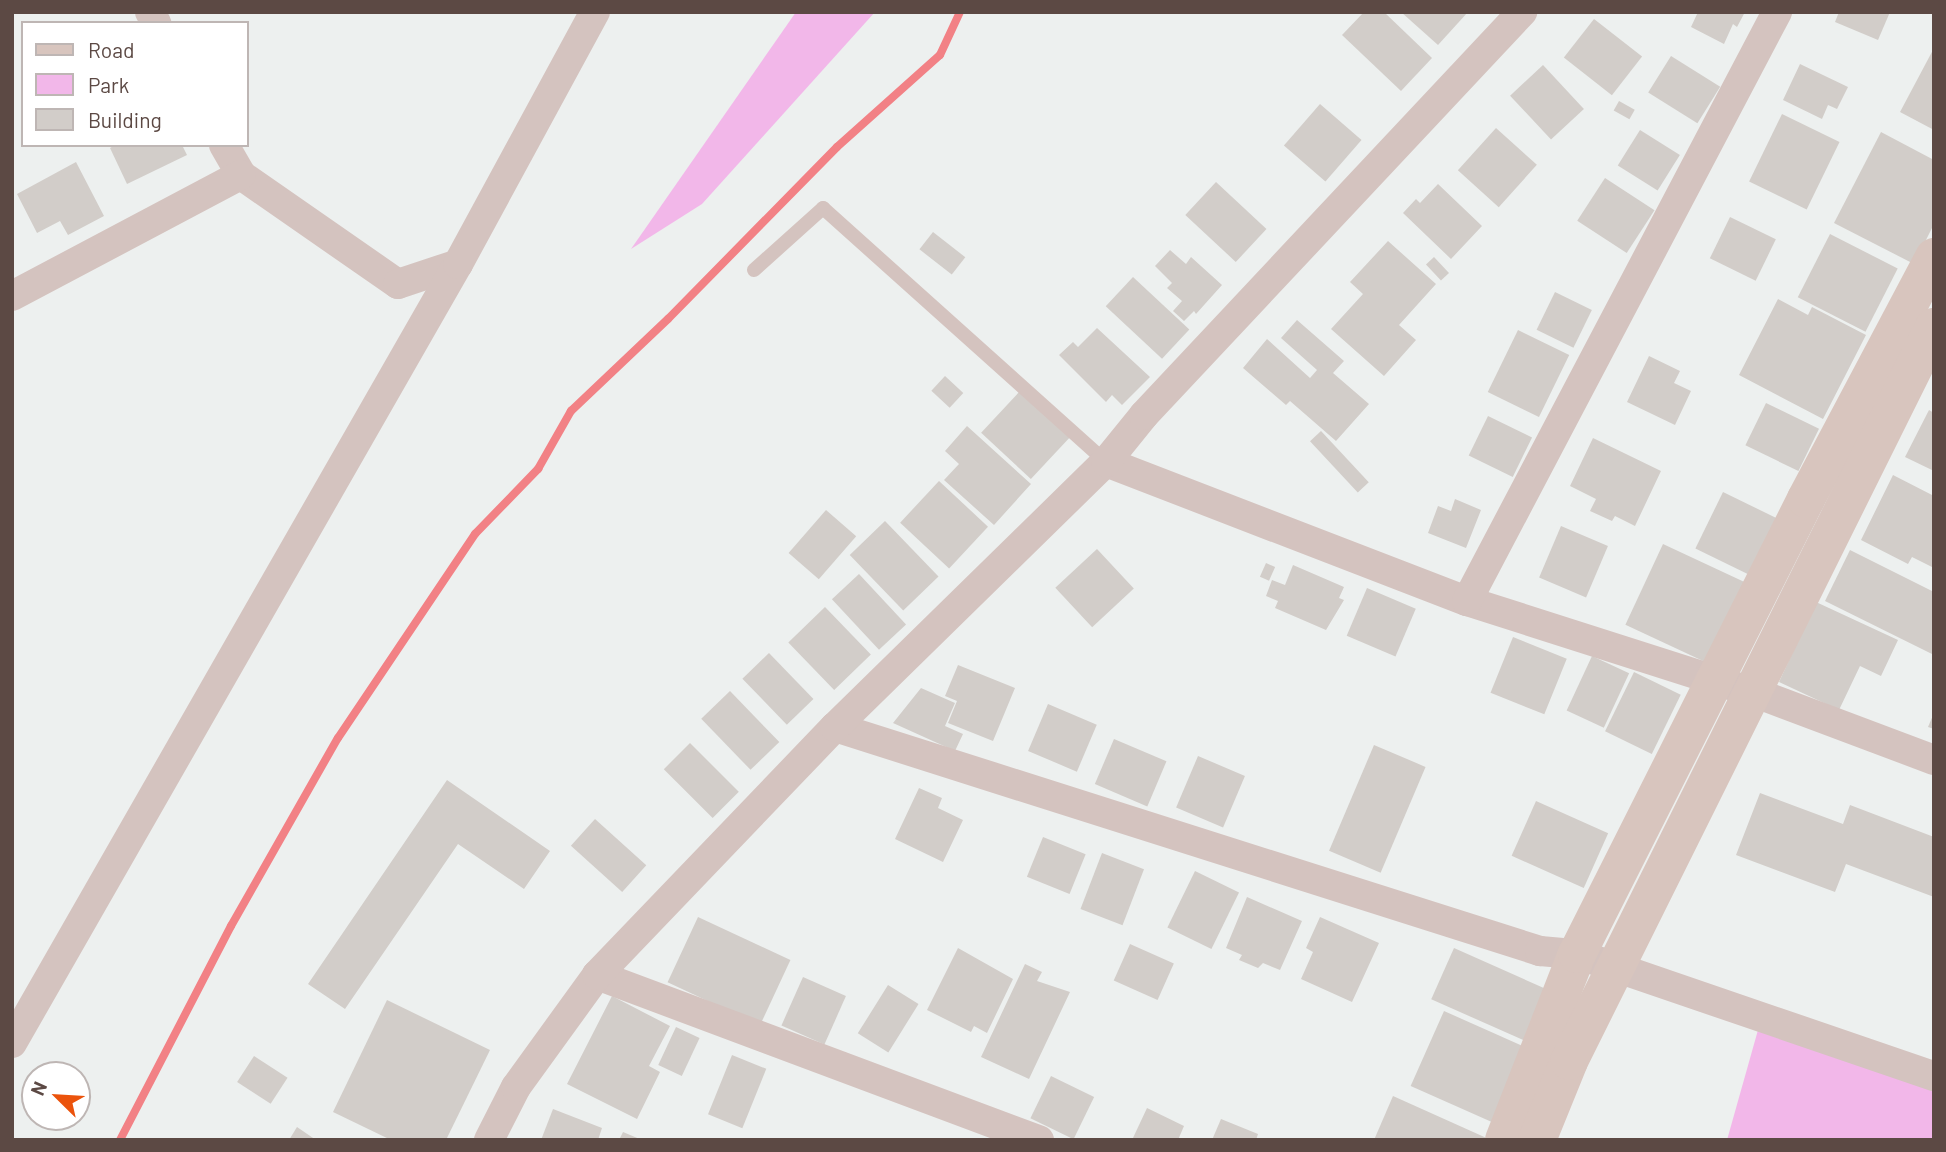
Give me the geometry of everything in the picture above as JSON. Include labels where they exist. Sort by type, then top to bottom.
[{"type":"street","points":[[12,1044],[458,264],[595,12]]},
{"type":"street","points":[[489,1140],[516,1087],[597,975],[835,727],[1105,462],[1144,415],[1522,12]]},
{"type":"street","points":[[1467,601],[1777,12]]},
{"type":"street","points":[[226,147],[241,174],[398,284],[458,264]]},
{"type":"street","points":[[12,296],[241,174]]},
{"type":"street","points":[[1504,1140],[1577,954],[1714,681],[1934,257]]},
{"type":"street","points":[[1537,1140],[1569,1060],[1934,327]]},
{"type":"street","points":[[1105,462],[1467,601],[1753,692],[1934,760]]},
{"type":"street","points":[[835,727],[1540,951],[1577,954],[1934,1076]]},
{"type":"street","points":[[597,975],[1039,1140]]},
{"type":"lane","points":[[754,270],[823,208],[1105,462]]},
{"type":"green space","points":[[796,12],[875,12],[702,204],[631,249]]},
{"type":"green space","points":[[1758,1030],[1934,1086],[1934,1140],[1727,1140]]},
{"type":"building","points":[[1364,12],[1384,12],[1432,58],[1401,91],[1342,35]]},
{"type":"building","points":[[1401,12],[1468,12],[1438,45]]},
{"type":"building","points":[[1698,12],[1745,12],[1737,27],[1733,24],[1724,44],[1691,27]]},
{"type":"building","points":[[1839,12],[1890,12],[1878,40],[1835,22]]},
{"type":"building","points":[[1594,19],[1642,57],[1612,95],[1564,58]]},
{"type":"building","points":[[1934,48],[1934,130],[1900,112]]},
{"type":"building","points":[[1671,56],[1720,87],[1697,123],[1648,92]]},
{"type":"building","points":[[1800,64],[1848,87],[1837,109],[1828,105],[1822,119],[1783,100]]},
{"type":"building","points":[[1543,65],[1584,109],[1551,140],[1510,96]]},
{"type":"building","points":[[1619,101],[1635,110],[1629,119],[1614,111]]},
{"type":"building","points":[[1320,104],[1362,140],[1325,182],[1284,146]]},
{"type":"building","points":[[1782,114],[1840,142],[1807,209],[1749,181]]},
{"type":"building","points":[[1496,128],[1537,165],[1499,207],[1458,170]]},
{"type":"building","points":[[1640,130],[1680,155],[1658,191],[1618,166]]},
{"type":"building","points":[[1881,132],[1934,160],[1934,224],[1914,264],[1834,223]]},
{"type":"building","points":[[183,147],[187,155],[127,184],[110,148]]},
{"type":"building","points":[[76,162],[104,216],[68,235],[60,221],[37,233],[17,194]]},
{"type":"building","points":[[1605,178],[1654,210],[1627,253],[1577,221]]},
{"type":"building","points":[[1216,182],[1266,229],[1236,262],[1185,215]]},
{"type":"building","points":[[1438,184],[1482,226],[1451,259],[1403,213],[1416,199],[1420,203]]},
{"type":"building","points":[[1730,217],[1776,239],[1756,281],[1710,258]]},
{"type":"building","points":[[933,232],[965,257],[952,275],[919,249]]},
{"type":"building","points":[[1830,234],[1898,269],[1865,332],[1798,297]]},
{"type":"building","points":[[1388,241],[1436,284],[1399,325],[1416,340],[1384,376],[1331,329],[1363,294],[1350,282]]},
{"type":"building","points":[[1170,250],[1186,264],[1191,257],[1222,285],[1196,314],[1194,311],[1184,321],[1173,311],[1182,301],[1167,288],[1172,283],[1155,266]]},
{"type":"building","points":[[1434,257],[1449,273],[1441,281],[1426,265]]},
{"type":"building","points":[[1133,277],[1189,330],[1162,359],[1106,306]]},
{"type":"building","points":[[1555,292],[1592,310],[1573,348],[1537,330]]},
{"type":"building","points":[[1778,299],[1808,315],[1812,307],[1866,335],[1823,419],[1739,375]]},
{"type":"building","points":[[1297,320],[1344,361],[1333,373],[1369,404],[1336,441],[1290,401],[1286,405],[1243,368],[1267,339],[1310,378],[1317,370],[1281,338]]},
{"type":"building","points":[[1097,328],[1150,377],[1122,405],[1112,395],[1106,402],[1059,355],[1073,342],[1078,347]]},
{"type":"building","points":[[1518,330],[1569,355],[1539,417],[1488,392]]},
{"type":"building","points":[[1649,356],[1680,371],[1674,383],[1691,391],[1675,425],[1627,402]]},
{"type":"building","points":[[945,376],[963,393],[950,408],[931,391]]},
{"type":"building","points":[[1020,391],[1070,437],[1031,479],[981,433]]},
{"type":"building","points":[[1766,403],[1819,429],[1798,471],[1745,445]]},
{"type":"building","points":[[1929,410],[1934,413],[1934,471],[1905,457]]},
{"type":"building","points":[[1488,416],[1532,437],[1513,477],[1469,456]]},
{"type":"building","points":[[967,426],[1031,484],[994,525],[944,480],[959,464],[945,451]]},
{"type":"building","points":[[1321,431],[1369,482],[1358,492],[1310,441]]},
{"type":"building","points":[[1593,438],[1661,471],[1635,526],[1615,516],[1612,521],[1590,511],[1596,499],[1570,486]]},
{"type":"building","points":[[1893,475],[1934,496],[1934,568],[1912,557],[1908,564],[1861,540]]},
{"type":"building","points":[[939,481],[988,527],[949,568],[900,523]]},
{"type":"building","points":[[1723,492],[1778,519],[1750,575],[1695,549]]},
{"type":"building","points":[[1455,499],[1481,510],[1466,548],[1428,533],[1438,506],[1451,511]]},
{"type":"building","points":[[826,510],[856,536],[819,579],[789,553]]},
{"type":"building","points":[[885,521],[938,576],[903,610],[850,555]]},
{"type":"building","points":[[1561,526],[1608,546],[1586,597],[1539,578]]},
{"type":"building","points":[[1663,544],[1748,584],[1711,664],[1625,625]]},
{"type":"building","points":[[1097,549],[1134,588],[1092,627],[1055,588]]},
{"type":"building","points":[[1850,550],[1934,592],[1934,655],[1825,601]]},
{"type":"building","points":[[1266,563],[1275,567],[1269,581],[1260,577]]},
{"type":"building","points":[[1293,565],[1344,587],[1339,598],[1344,600],[1326,630],[1275,608],[1278,601],[1266,596],[1272,580],[1285,585]]},
{"type":"building","points":[[859,574],[906,624],[879,650],[832,599]]},
{"type":"building","points":[[1367,588],[1416,609],[1395,657],[1347,636]]},
{"type":"building","points":[[1816,602],[1898,640],[1881,676],[1860,666],[1839,710],[1779,682]]},
{"type":"building","points":[[825,607],[871,654],[834,690],[788,642]]},
{"type":"building","points":[[1513,637],[1567,659],[1544,714],[1491,693]]},
{"type":"building","points":[[769,653],[813,699],[787,725],[742,679]]},
{"type":"building","points":[[1592,656],[1629,673],[1604,728],[1567,710]]},
{"type":"building","points":[[958,665],[1015,688],[993,741],[948,723],[957,701],[945,696]]},
{"type":"building","points":[[1634,672],[1681,695],[1652,754],[1605,731]]},
{"type":"building","points":[[921,688],[955,703],[945,726],[963,734],[955,751],[893,723]]},
{"type":"building","points":[[730,691],[779,742],[751,770],[701,719]]},
{"type":"building","points":[[1048,704],[1097,725],[1077,772],[1028,751]]},
{"type":"building","points":[[1934,713],[1934,729],[1928,727]]},
{"type":"building","points":[[1114,739],[1166,761],[1147,806],[1095,784]]},
{"type":"building","points":[[690,743],[739,792],[713,818],[664,769]]},
{"type":"building","points":[[1374,745],[1426,767],[1381,873],[1329,851]]},
{"type":"building","points":[[1198,756],[1245,776],[1223,827],[1176,808]]},
{"type":"building","points":[[447,780],[550,851],[524,889],[458,844],[345,1009],[308,984]]},
{"type":"building","points":[[919,788],[942,798],[938,808],[963,820],[943,862],[895,839]]},
{"type":"building","points":[[1760,793],[1843,824],[1850,805],[1934,837],[1934,897],[1846,864],[1835,892],[1736,855]]},
{"type":"building","points":[[1536,801],[1608,833],[1584,888],[1512,856]]},
{"type":"building","points":[[595,819],[646,865],[622,892],[571,846]]},
{"type":"building","points":[[1043,837],[1086,854],[1070,894],[1027,877]]},
{"type":"building","points":[[1102,853],[1144,869],[1123,925],[1080,909]]},
{"type":"building","points":[[1195,871],[1239,892],[1211,949],[1167,928]]},
{"type":"building","points":[[1247,897],[1302,921],[1280,970],[1263,963],[1258,968],[1239,960],[1242,955],[1226,948]]},
{"type":"building","points":[[698,917],[790,960],[760,1025],[668,982]]},
{"type":"building","points":[[1320,917],[1379,943],[1352,1002],[1301,979],[1313,952],[1306,948]]},
{"type":"building","points":[[1130,944],[1174,964],[1158,1000],[1114,981]]},
{"type":"building","points":[[958,948],[1013,979],[987,1033],[974,1026],[971,1032],[927,1010]]},
{"type":"building","points":[[1454,948],[1554,993],[1532,1044],[1431,999]]},
{"type":"building","points":[[1025,964],[1042,972],[1037,981],[1070,992],[1029,1079],[981,1057]]},
{"type":"building","points":[[803,977],[846,996],[824,1045],[781,1025]]},
{"type":"building","points":[[888,985],[919,1004],[888,1052],[858,1033]]},
{"type":"building","points":[[612,996],[670,1026],[649,1066],[660,1072],[637,1119],[567,1084]]},
{"type":"building","points":[[387,1000],[490,1050],[446,1140],[391,1140],[333,1112]]},
{"type":"building","points":[[1444,1011],[1531,1050],[1497,1125],[1411,1086]]},
{"type":"building","points":[[676,1027],[700,1038],[682,1076],[658,1065]]},
{"type":"building","points":[[732,1055],[766,1069],[742,1128],[708,1114]]},
{"type":"building","points":[[254,1056],[288,1078],[271,1104],[237,1082]]},
{"type":"building","points":[[1051,1076],[1094,1097],[1074,1139],[1030,1118]]},
{"type":"building","points":[[1393,1096],[1491,1140],[1374,1140]]},
{"type":"building","points":[[1147,1108],[1184,1126],[1178,1140],[1132,1140]]},
{"type":"building","points":[[553,1109],[602,1128],[598,1140],[541,1140]]},
{"type":"building","points":[[1221,1119],[1258,1134],[1256,1140],[1212,1140]]},
{"type":"building","points":[[297,1127],[316,1140],[289,1140]]},
{"type":"building","points":[[623,1132],[642,1140],[619,1140]]},
{"type":"waterway","points":[[120,1140],[231,926],[338,738],[475,534],[538,469],[571,411],[668,319],[837,147],[940,55],[960,12]]}]
